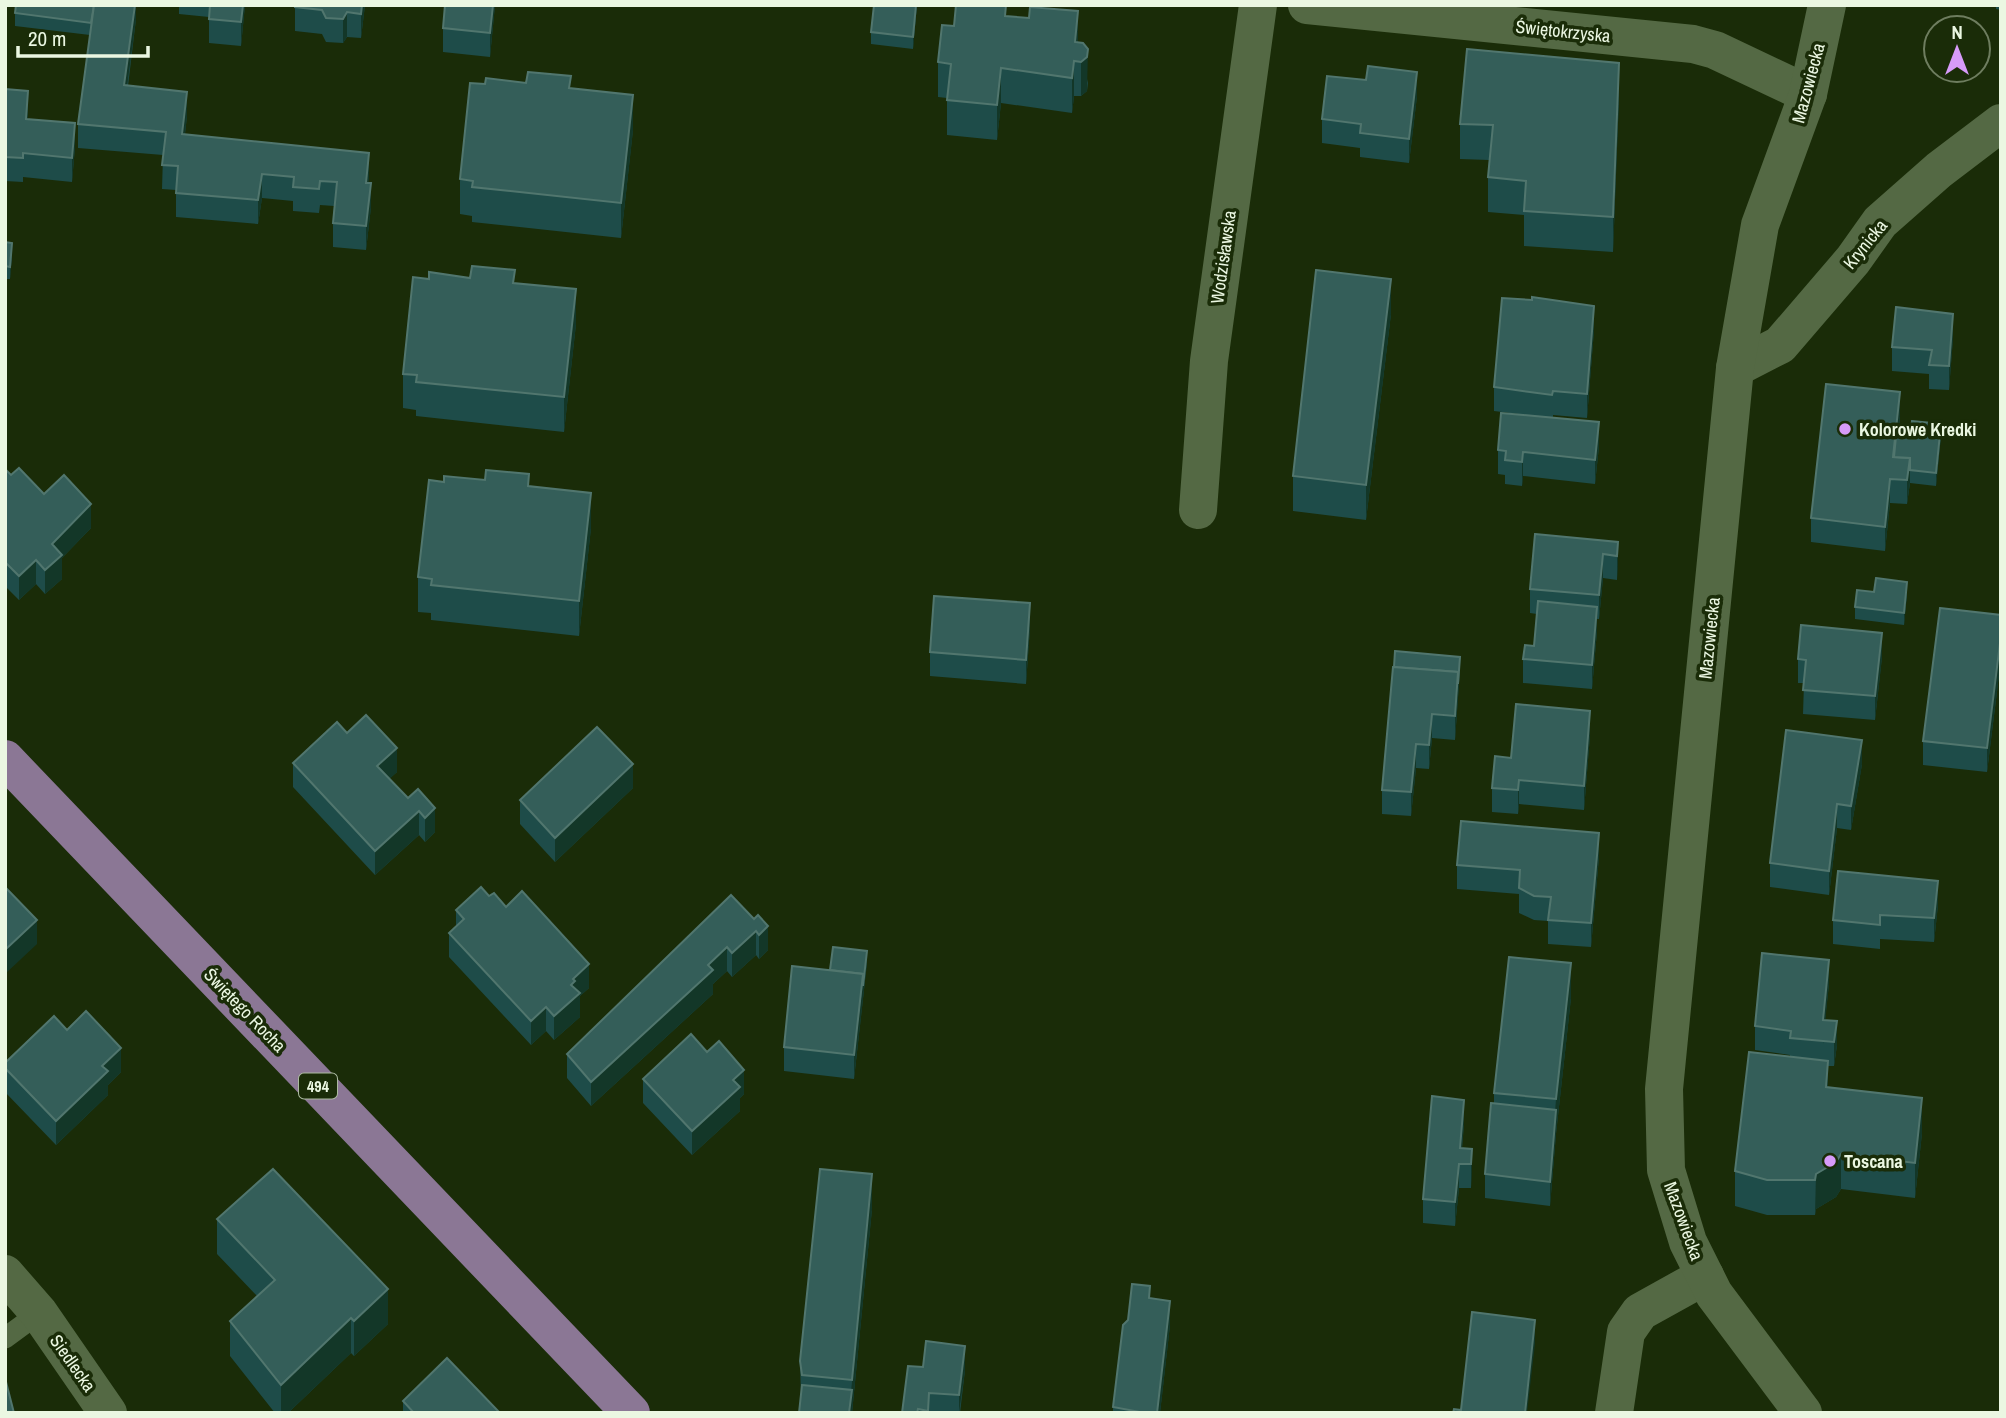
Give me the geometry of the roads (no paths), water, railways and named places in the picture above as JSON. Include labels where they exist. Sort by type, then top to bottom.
[{"type":"main road","name":"Świętego Rocha","points":[[5,759],[631,1413]]},
{"type":"street","name":"Wodzisławska","points":[[1198,510],[1209,362],[1258,5]]},
{"type":"street","name":"Świętokrzyska","points":[[1307,5],[1693,44],[1715,50],[1808,94]]},
{"type":"street","name":"Mazowiecka","points":[[1803,1413],[1714,1294],[1688,1242],[1666,1170],[1664,1089],[1735,368],[1760,225],[1808,94],[1827,5]]},
{"type":"street","name":"Krynicka","points":[[1735,368],[1780,345],[1853,260],[1880,222],[1939,170],[2001,123]]},
{"type":"street","name":"Siedlecka","points":[[5,1274],[39,1313],[108,1413]]},
{"type":"street","name":"Mazowiecka","points":[[1614,1413],[1626,1332],[1640,1312],[1705,1276]]},
{"type":"lane","points":[[5,1338],[39,1313]]},
{"type":"place","name":"Kolorowe Kredki","points":[[1845,429]]},
{"type":"place","name":"Toscana","points":[[1830,1161]]}]
